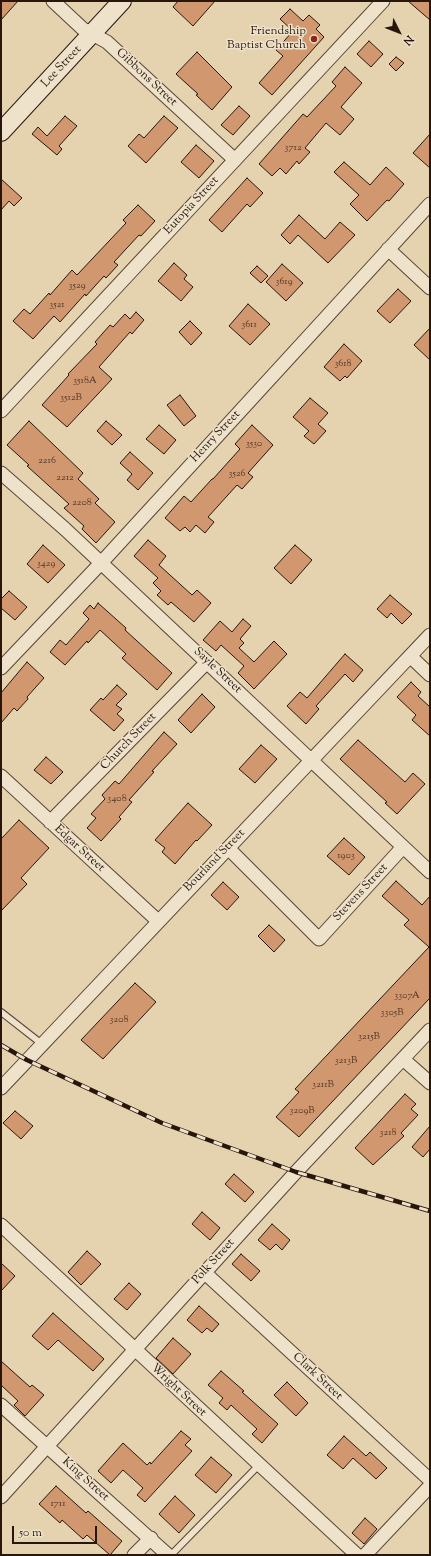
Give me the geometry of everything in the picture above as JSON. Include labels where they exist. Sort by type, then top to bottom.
[{"type":"main road","name":"Lee Street","points":[[1,132],[122,1]]},
{"type":"street","name":"Gibbons Street","points":[[53,1],[83,29],[93,33],[107,42],[235,160]]},
{"type":"street","name":"Eutopia Street","points":[[1,412],[383,1]]},
{"type":"street","name":"Henry Street","points":[[1,668],[100,563],[430,204]]},
{"type":"street","points":[[388,249],[430,288]]},
{"type":"street","name":"Sayle Street","points":[[1,473],[65,529],[430,872]]},
{"type":"street","name":"Bourland Street","points":[[1,1088],[430,635]]},
{"type":"street","points":[[410,656],[430,675]]},
{"type":"street","name":"Church Street","points":[[50,822],[207,662]]},
{"type":"street","name":"Edgar Street","points":[[1,776],[158,921]]},
{"type":"street","name":"Stevens Street","points":[[228,848],[319,939],[403,847]]},
{"type":"street","name":"Polk Street","points":[[1,1497],[296,1172],[430,1030]]},
{"type":"street","points":[[403,1059],[430,1083]]},
{"type":"street","name":"Wright Street","points":[[1,1225],[134,1350],[357,1555]]},
{"type":"street","name":"Clark Street","points":[[205,1273],[430,1480]]},
{"type":"street","name":"King Street","points":[[1,1405],[170,1555]]},
{"type":"street","points":[[365,1555],[430,1486]]},
{"type":"street","points":[[134,1555],[151,1538]]},
{"type":"lane","points":[[1,1012],[42,1044]]},
{"type":"lane","points":[[170,1555],[259,1465]]},
{"type":"building","points":[[1,1],[18,1],[1,20]]},
{"type":"building","points":[[178,1],[215,1],[193,26],[173,7]]},
{"type":"building","points":[[408,1],[430,1],[430,20]]},
{"type":"building","points":[[290,9],[303,21],[309,15],[320,25],[316,29],[324,37],[272,95],[259,83],[283,56],[276,50],[293,31],[280,19]]},
{"type":"building","points":[[369,41],[383,54],[371,67],[357,54]]},
{"type":"building","points":[[197,52],[232,87],[212,110],[196,95],[198,94],[176,74]]},
{"type":"building","points":[[396,57],[404,63],[396,71],[389,64]]},
{"type":"building","points":[[345,67],[362,83],[341,107],[354,119],[340,135],[326,123],[305,148],[310,152],[299,164],[297,161],[286,174],[280,168],[272,176],[259,164],[303,114],[307,117],[336,86],[332,82]]},
{"type":"building","points":[[239,106],[250,116],[233,135],[221,125]]},
{"type":"building","points":[[65,116],[77,126],[59,146],[62,149],[57,155],[32,134],[38,127],[47,136]]},
{"type":"building","points":[[164,116],[178,128],[146,163],[128,146],[139,134],[144,138]]},
{"type":"building","points":[[430,134],[430,168],[413,153]]},
{"type":"building","points":[[196,145],[214,161],[199,178],[181,162]]},
{"type":"building","points":[[344,162],[370,185],[386,167],[404,184],[389,201],[387,200],[367,221],[350,204],[359,195],[334,172]]},
{"type":"building","points":[[247,178],[263,193],[250,207],[247,204],[222,232],[209,220]]},
{"type":"building","points":[[1,179],[22,198],[14,206],[9,201],[1,210]]},
{"type":"building","points":[[138,205],[155,221],[141,236],[139,235],[114,262],[118,265],[106,278],[104,276],[86,296],[85,294],[60,322],[54,316],[33,339],[13,321],[24,309],[30,314],[49,293],[50,295],[72,270],[77,275],[126,223],[123,220]]},
{"type":"building","points":[[299,215],[325,239],[340,222],[355,235],[328,263],[298,235],[290,244],[281,235]]},
{"type":"building","points":[[174,263],[187,275],[184,279],[193,287],[181,301],[158,281]]},
{"type":"building","points":[[282,264],[303,283],[286,301],[266,282]]},
{"type":"building","points":[[257,266],[268,276],[261,283],[250,273]]},
{"type":"building","points":[[398,289],[411,301],[390,323],[377,311]]},
{"type":"building","points":[[248,304],[270,324],[250,345],[229,326]]},
{"type":"building","points":[[136,312],[144,320],[132,334],[130,332],[99,367],[112,379],[67,427],[42,405],[69,375],[68,374],[97,344],[95,342],[110,325],[113,327],[125,314],[130,319]]},
{"type":"building","points":[[190,321],[202,333],[191,345],[179,332]]},
{"type":"building","points":[[430,328],[430,360],[414,345]]},
{"type":"building","points":[[344,344],[362,361],[347,378],[345,376],[340,381],[324,367]]},
{"type":"building","points":[[180,395],[196,416],[184,426],[167,405]]},
{"type":"building","points":[[310,398],[328,413],[318,424],[326,431],[314,444],[304,436],[309,431],[293,417]]},
{"type":"building","points":[[29,421],[83,473],[78,479],[99,499],[95,503],[115,522],[96,543],[82,529],[84,526],[64,508],[69,504],[27,466],[29,465],[7,445]]},
{"type":"building","points":[[106,421],[122,435],[112,445],[97,431]]},
{"type":"building","points":[[159,425],[176,440],[164,454],[146,439]]},
{"type":"building","points":[[252,425],[273,445],[248,473],[253,477],[242,489],[237,485],[208,517],[214,522],[205,533],[196,525],[190,532],[185,527],[180,531],[165,518],[184,496],[191,502],[213,479],[240,449],[235,444]]},
{"type":"building","points":[[130,452],[153,473],[138,490],[127,480],[132,474],[120,463]]},
{"type":"building","points":[[148,540],[166,556],[159,565],[192,595],[197,590],[211,603],[194,622],[171,602],[168,605],[157,595],[161,591],[153,583],[158,578],[134,556]]},
{"type":"building","points":[[43,545],[65,565],[48,583],[27,564]]},
{"type":"building","points":[[295,545],[312,560],[291,584],[274,568]]},
{"type":"building","points":[[9,591],[27,607],[15,620],[1,608],[1,599]]},
{"type":"building","points":[[390,595],[412,614],[402,624],[391,613],[387,618],[377,609]]},
{"type":"building","points":[[98,603],[172,673],[157,690],[122,658],[126,654],[100,630],[88,643],[87,641],[65,665],[50,652],[60,640],[66,645],[89,619],[83,613],[90,605],[94,609]]},
{"type":"building","points":[[243,619],[251,626],[240,639],[244,643],[239,648],[254,662],[274,641],[287,654],[254,689],[238,673],[244,666],[221,645],[216,651],[203,640],[220,621],[232,632]]},
{"type":"building","points":[[345,654],[363,670],[353,682],[345,674],[316,706],[319,709],[306,724],[287,706],[300,692],[307,698]]},
{"type":"building","points":[[27,662],[44,678],[17,711],[14,708],[1,723],[1,693]]},
{"type":"building","points":[[411,682],[421,692],[418,696],[430,707],[430,736],[412,720],[416,715],[397,697]]},
{"type":"building","points":[[117,685],[127,694],[116,705],[122,709],[117,714],[124,720],[114,731],[90,710],[101,698],[103,700]]},
{"type":"building","points":[[202,694],[215,707],[191,733],[178,720]]},
{"type":"building","points":[[164,732],[177,744],[152,771],[154,772],[129,800],[132,802],[119,817],[121,819],[101,841],[87,828],[96,818],[91,814],[105,799],[102,795],[115,781],[119,784]]},
{"type":"building","points":[[358,740],[405,782],[413,773],[425,784],[397,814],[385,803],[387,802],[340,759]]},
{"type":"building","points":[[261,745],[277,759],[255,783],[239,769]]},
{"type":"building","points":[[46,757],[63,772],[51,784],[34,770]]},
{"type":"building","points":[[188,803],[212,825],[197,841],[196,840],[175,864],[162,852],[165,848],[155,840]]},
{"type":"building","points":[[19,820],[49,848],[21,878],[27,884],[1,911],[1,839]]},
{"type":"building","points":[[344,838],[365,857],[349,875],[327,856]]},
{"type":"building","points":[[396,881],[422,905],[430,896],[430,998],[299,1137],[276,1117],[299,1092],[295,1089],[429,947],[404,925],[409,920],[382,896]]},
{"type":"building","points":[[223,882],[239,897],[227,910],[211,895]]},
{"type":"building","points":[[269,925],[285,940],[274,952],[258,936]]},
{"type":"building","points":[[135,983],[156,1002],[103,1059],[81,1040]]},
{"type":"building","points":[[405,1094],[416,1104],[411,1109],[418,1115],[401,1133],[404,1136],[373,1165],[355,1148]]},
{"type":"building","points":[[15,1111],[33,1126],[21,1139],[3,1123]]},
{"type":"building","points":[[430,1126],[430,1149],[423,1157],[412,1147]]},
{"type":"building","points":[[234,1174],[254,1192],[245,1202],[225,1184]]},
{"type":"building","points":[[202,1212],[220,1228],[210,1240],[192,1224]]},
{"type":"building","points":[[272,1224],[290,1240],[282,1250],[276,1244],[270,1250],[258,1240]]},
{"type":"building","points":[[87,1251],[101,1264],[81,1285],[68,1272]]},
{"type":"building","points":[[241,1254],[260,1271],[251,1281],[232,1264]]},
{"type":"building","points":[[1,1263],[15,1276],[1,1291]]},
{"type":"building","points":[[129,1283],[141,1294],[127,1310],[114,1299]]},
{"type":"building","points":[[199,1306],[219,1324],[212,1332],[207,1328],[202,1333],[187,1320]]},
{"type":"building","points":[[53,1313],[104,1359],[93,1371],[58,1340],[48,1350],[32,1336]]},
{"type":"building","points":[[173,1338],[191,1354],[173,1374],[156,1358]]},
{"type":"building","points":[[1,1361],[30,1387],[32,1385],[44,1395],[25,1416],[14,1405],[18,1401],[1,1385]]},
{"type":"building","points":[[221,1371],[278,1424],[262,1443],[252,1434],[257,1429],[231,1405],[227,1410],[219,1403],[223,1398],[208,1385]]},
{"type":"building","points":[[287,1382],[308,1403],[296,1416],[274,1395]]},
{"type":"building","points":[[181,1431],[191,1439],[185,1445],[192,1451],[145,1502],[137,1495],[143,1488],[123,1470],[111,1483],[98,1471],[123,1443],[147,1465],[150,1462],[151,1464]]},
{"type":"building","points":[[344,1436],[366,1456],[370,1452],[387,1468],[376,1479],[353,1458],[343,1469],[327,1455]]},
{"type":"building","points":[[211,1457],[232,1475],[216,1493],[195,1475]]},
{"type":"building","points":[[56,1486],[86,1513],[88,1511],[122,1541],[110,1555],[87,1535],[83,1539],[62,1520],[60,1523],[39,1504]]},
{"type":"building","points":[[175,1496],[195,1515],[179,1533],[159,1514]]},
{"type":"building","points":[[365,1518],[377,1529],[364,1544],[352,1533]]},
{"type":"railway","points":[[1,1045],[27,1060],[162,1123],[296,1172],[430,1211]]},
{"type":"place","name":"Friendship Baptist Church","points":[[314,39]]}]
